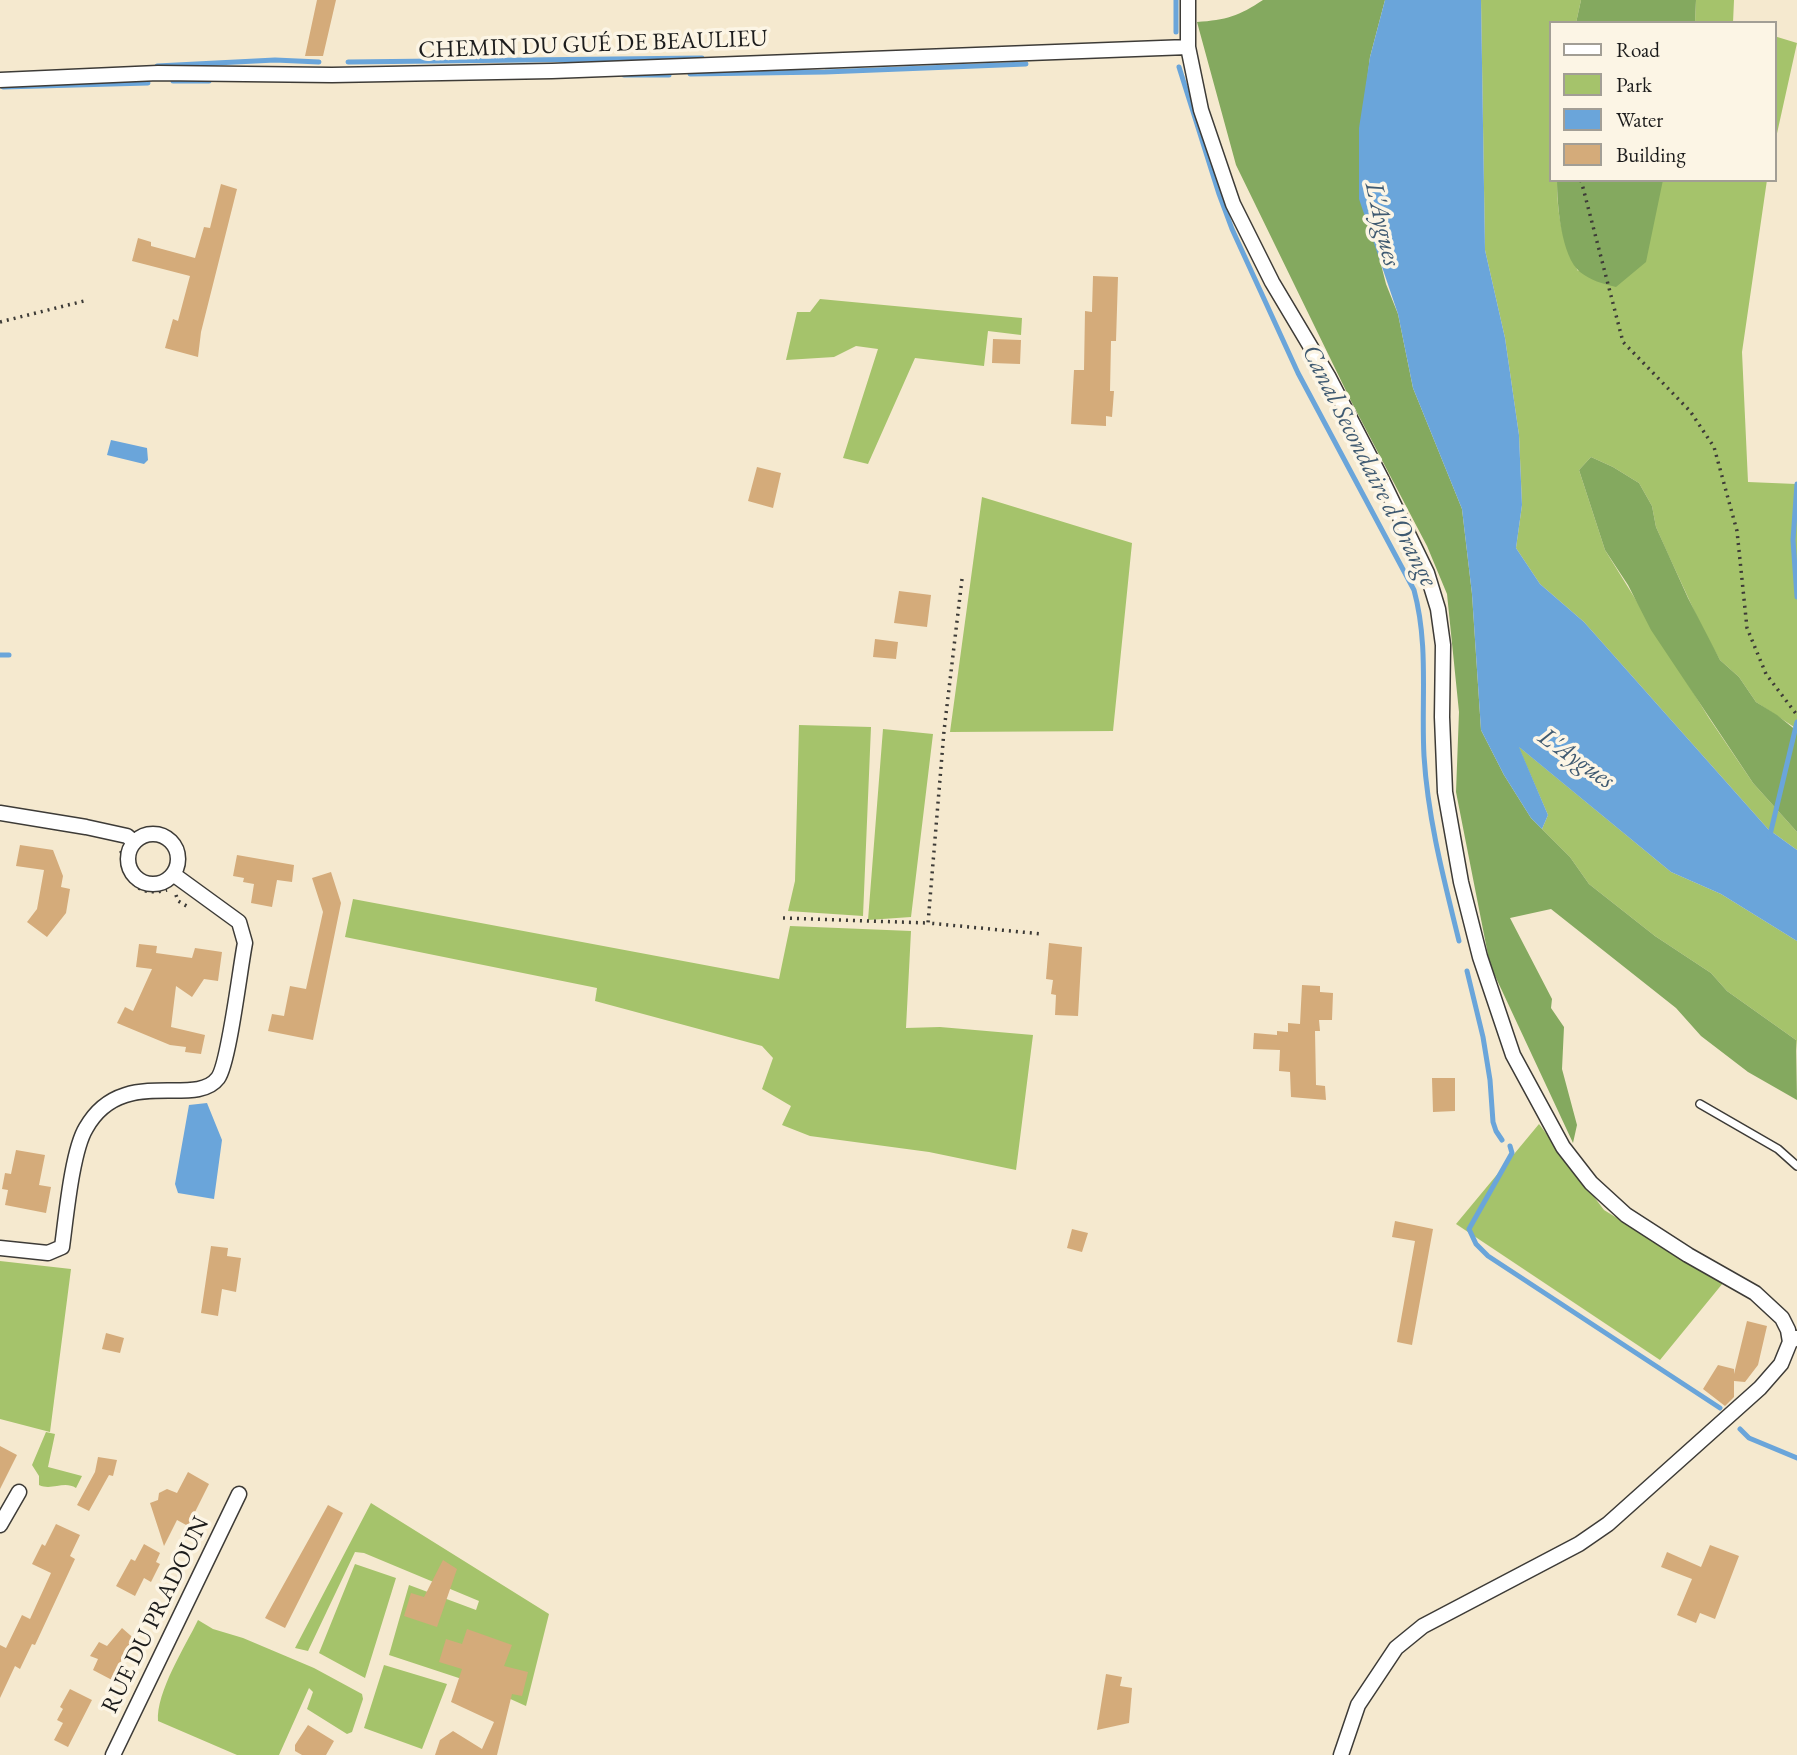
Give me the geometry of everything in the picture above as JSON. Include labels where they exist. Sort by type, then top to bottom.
[{"type":"street","points":[[1188,0],[1185,47],[1201,110],[1233,204],[1272,282],[1328,376],[1427,573],[1438,609],[1443,645],[1442,717],[1447,805],[1461,882],[1480,957],[1513,1055],[1563,1147],[1591,1182],[1626,1215],[1688,1255],[1755,1293],[1782,1318],[1794,1340],[1781,1364],[1760,1388],[1608,1524],[1578,1544],[1423,1626],[1396,1648],[1358,1705],[1341,1755]]},
{"type":"street","name":"CHEMIN DU GUÉ DE BEAULIEU","points":[[0,80],[158,73],[332,75],[552,71],[1185,47]]},
{"type":"street","points":[[0,813],[86,827],[127,836],[134,842]]},
{"type":"street","points":[[149,834],[166,837],[177,850],[178,858],[173,874],[160,883],[138,878],[129,865],[134,842],[149,834]]},
{"type":"street","points":[[0,1248],[48,1253],[62,1247],[76,1162],[85,1129],[101,1110],[120,1096],[138,1091],[190,1091],[218,1079],[225,1060],[245,943],[239,922],[173,874]]},
{"type":"street","points":[[0,1525],[19,1492]]},
{"type":"street","name":"RUE DU PRADOUN","points":[[113,1755],[239,1494]]},
{"type":"lane","points":[[1700,1104],[1778,1149],[1797,1166]]},
{"type":"path","points":[[1582,182],[1623,342],[1690,411],[1714,447],[1737,531],[1747,628],[1766,674],[1797,715]]},
{"type":"path","points":[[0,322],[88,300]]},
{"type":"path","points":[[928,923],[944,731],[962,579]]},
{"type":"path","points":[[114,844],[121,850],[124,870],[135,887],[151,893],[174,891],[178,901],[199,913]]},
{"type":"path","points":[[783,918],[928,923],[1042,934]]},
{"type":"green space","points":[[1263,0],[1385,0],[1370,57],[1366,89],[1376,245],[1386,284],[1398,314],[1413,388],[1462,509],[1472,594],[1481,730],[1504,775],[1531,818],[1570,857],[1589,884],[1655,936],[1711,973],[1727,991],[1796,1040],[1797,1100],[1748,1072],[1701,1036],[1676,1008],[1551,909],[1510,918],[1552,999],[1551,1008],[1564,1027],[1562,1069],[1577,1125],[1573,1143],[1490,965],[1456,792],[1459,712],[1447,594],[1427,546],[1351,401],[1236,165],[1197,22],[1232,16]]},
{"type":"green space","points":[[1481,0],[1581,0],[1576,21],[1548,21],[1548,182],[1557,182],[1562,227],[1578,271],[1661,182],[1767,182],[1742,352],[1748,482],[1797,486],[1797,729],[1756,702],[1739,677],[1720,660],[1668,554],[1656,527],[1652,506],[1639,483],[1591,457],[1579,470],[1605,550],[1709,718],[1753,783],[1797,832],[1797,850],[1768,829],[1584,622],[1540,584],[1516,548],[1522,505],[1519,435],[1505,338],[1485,250]]},
{"type":"green space","points":[[1581,0],[1696,0],[1695,21],[1576,21]]},
{"type":"green space","points":[[1696,0],[1734,0],[1733,21],[1695,21]]},
{"type":"green space","points":[[1776,37],[1797,43],[1776,138]]},
{"type":"green space","points":[[1557,182],[1663,182],[1646,262],[1616,287],[1580,272],[1568,254],[1564,242]]},
{"type":"green space","points":[[820,299],[1022,318],[1021,335],[988,331],[984,366],[915,358],[868,464],[843,458],[878,349],[856,346],[834,357],[786,360],[797,312],[810,312]]},
{"type":"green space","points":[[1591,457],[1639,483],[1652,506],[1656,527],[1688,598],[1720,660],[1739,677],[1756,702],[1797,731],[1797,832],[1753,783],[1651,630],[1628,585],[1605,550],[1579,470]]},
{"type":"green space","points":[[982,497],[1132,543],[1113,731],[950,732]]},
{"type":"green space","points":[[799,725],[871,727],[863,916],[788,911],[795,881]]},
{"type":"green space","points":[[883,729],[933,734],[911,917],[868,920]]},
{"type":"green space","points":[[1518,746],[1671,872],[1721,894],[1797,941],[1797,1051],[1796,1040],[1727,991],[1711,973],[1655,936],[1589,884],[1570,857],[1542,829],[1548,815]]},
{"type":"green space","points":[[353,899],[779,979],[790,926],[911,931],[906,1028],[940,1027],[1033,1035],[1016,1170],[929,1152],[810,1136],[782,1125],[791,1106],[762,1089],[773,1058],[762,1046],[595,1001],[597,988],[345,937]]},
{"type":"green space","points":[[1539,1124],[1604,1210],[1723,1283],[1660,1360],[1456,1224]]},
{"type":"green space","points":[[0,1261],[71,1269],[50,1432],[0,1419]]},
{"type":"green space","points":[[46,1432],[55,1434],[48,1467],[82,1476],[76,1488],[67,1485],[39,1485],[39,1476],[32,1465]]},
{"type":"green space","points":[[371,1503],[549,1614],[526,1706],[477,1684],[389,1655],[409,1585],[476,1610],[479,1601],[364,1553],[355,1552],[308,1651],[295,1648]]},
{"type":"green space","points":[[355,1564],[396,1578],[365,1678],[319,1653]]},
{"type":"green space","points":[[198,1620],[213,1629],[243,1638],[314,1668],[362,1694],[363,1699],[352,1732],[347,1734],[307,1709],[313,1692],[309,1688],[279,1755],[237,1755],[158,1721],[166,1683]]},
{"type":"green space","points":[[384,1665],[447,1684],[422,1749],[364,1728]]},
{"type":"water","name":"L'Aygues","points":[[1385,0],[1481,0],[1485,250],[1505,338],[1519,435],[1522,505],[1516,548],[1540,584],[1584,622],[1768,829],[1797,850],[1797,941],[1721,894],[1671,872],[1519,747],[1548,815],[1542,829],[1531,818],[1504,775],[1481,730],[1472,594],[1462,509],[1413,388],[1398,314],[1359,199],[1359,128],[1370,57]]},
{"type":"water","points":[[111,440],[147,448],[148,460],[144,464],[107,455]]},
{"type":"water","points":[[207,1103],[222,1140],[214,1199],[178,1193],[175,1184],[189,1105]]},
{"type":"building","points":[[317,0],[336,0],[323,56],[305,56]]},
{"type":"building","points":[[221,184],[237,189],[201,332],[198,357],[165,348],[173,319],[178,321],[190,276],[132,261],[138,238],[151,242],[151,246],[195,258],[204,227],[210,228]]},
{"type":"building","points":[[1093,276],[1118,277],[1116,341],[1111,341],[1110,391],[1114,391],[1112,417],[1106,416],[1106,426],[1071,424],[1074,370],[1084,370],[1085,311],[1092,312]]},
{"type":"building","points":[[993,339],[1021,340],[1020,364],[992,363]]},
{"type":"building","points":[[757,467],[781,473],[773,508],[748,501]]},
{"type":"building","points":[[899,591],[931,595],[927,627],[894,623]]},
{"type":"building","points":[[875,639],[898,642],[896,659],[873,657]]},
{"type":"building","points":[[20,845],[53,850],[63,876],[61,887],[70,889],[66,913],[47,937],[27,922],[37,909],[44,870],[16,866]]},
{"type":"building","points":[[237,855],[294,865],[292,882],[277,880],[272,907],[251,903],[254,884],[233,876]]},
{"type":"building","points":[[331,872],[341,903],[313,1040],[268,1031],[272,1014],[284,1016],[290,986],[306,989],[323,912],[312,878]]},
{"type":"building","points":[[1049,943],[1082,947],[1078,1016],[1055,1015],[1056,995],[1051,994],[1053,980],[1046,979]]},
{"type":"building","points":[[139,944],[157,946],[156,953],[192,958],[195,948],[222,952],[218,981],[204,979],[192,997],[176,986],[171,1027],[205,1035],[201,1054],[185,1052],[186,1047],[170,1045],[117,1023],[125,1007],[133,1011],[152,969],[136,967]]},
{"type":"building","points":[[1302,985],[1320,986],[1320,992],[1333,993],[1332,1020],[1319,1020],[1320,1031],[1315,1031],[1316,1085],[1325,1086],[1326,1100],[1291,1097],[1290,1072],[1279,1071],[1280,1050],[1253,1049],[1254,1033],[1277,1035],[1277,1031],[1288,1032],[1288,1023],[1300,1024]]},
{"type":"building","points":[[1432,1078],[1455,1078],[1455,1111],[1433,1112]]},
{"type":"building","points":[[16,1150],[45,1155],[39,1185],[51,1187],[46,1213],[5,1205],[8,1190],[2,1189],[5,1173],[11,1174]]},
{"type":"building","points":[[1395,1221],[1433,1229],[1412,1345],[1397,1342],[1415,1241],[1392,1237]]},
{"type":"building","points":[[1072,1229],[1088,1233],[1082,1252],[1067,1248]]},
{"type":"building","points":[[211,1246],[228,1248],[227,1256],[241,1258],[236,1292],[222,1289],[218,1316],[201,1313]]},
{"type":"building","points":[[1747,1321],[1767,1326],[1758,1365],[1745,1382],[1734,1381],[1734,1397],[1725,1406],[1703,1389],[1718,1365],[1734,1369],[1734,1374]]},
{"type":"building","points":[[106,1333],[124,1338],[120,1353],[102,1349]]},
{"type":"building","points":[[0,1446],[17,1455],[0,1489]]},
{"type":"building","points":[[98,1457],[117,1460],[113,1476],[109,1475],[89,1511],[77,1505],[95,1472]]},
{"type":"building","points":[[188,1472],[209,1484],[188,1526],[177,1520],[164,1546],[150,1503],[158,1500],[159,1493],[167,1489],[177,1493]]},
{"type":"building","points":[[328,1505],[343,1513],[285,1628],[265,1618]]},
{"type":"building","points":[[56,1524],[80,1535],[70,1556],[75,1559],[35,1645],[32,1644],[20,1669],[15,1666],[0,1698],[0,1645],[6,1648],[22,1615],[30,1619],[51,1573],[32,1564]]},
{"type":"building","points":[[144,1544],[160,1553],[156,1562],[160,1564],[151,1582],[144,1578],[135,1596],[116,1586],[131,1559],[135,1561]]},
{"type":"building","points":[[1710,1545],[1739,1556],[1715,1619],[1700,1613],[1696,1623],[1677,1615],[1692,1579],[1661,1567],[1667,1552],[1701,1567]]},
{"type":"building","points":[[443,1560],[457,1569],[437,1627],[404,1616],[411,1593],[424,1597]]},
{"type":"building","points":[[122,1628],[138,1642],[122,1659],[112,1680],[93,1670],[98,1659],[90,1656],[99,1642],[107,1646]]},
{"type":"building","points":[[467,1629],[512,1645],[504,1666],[528,1672],[522,1696],[512,1694],[497,1755],[435,1755],[440,1740],[453,1731],[482,1749],[494,1722],[451,1702],[462,1669],[439,1662],[446,1639],[462,1644]]},
{"type":"building","points":[[1106,1674],[1122,1677],[1120,1686],[1132,1688],[1129,1723],[1097,1730]]},
{"type":"building","points":[[70,1689],[92,1700],[68,1747],[54,1740],[63,1723],[57,1720],[63,1709],[60,1707]]},
{"type":"building","points":[[308,1725],[334,1741],[326,1755],[302,1755],[295,1751],[295,1745]]},
{"type":"waterway","name":"Canal Secondaire d'Orange","points":[[1176,0],[1176,32]]},
{"type":"waterway","points":[[348,62],[702,58]]},
{"type":"waterway","points":[[157,66],[275,60],[319,62]]},
{"type":"waterway","points":[[690,74],[1026,64]]},
{"type":"waterway","name":"Canal Secondaire d'Orange","points":[[1179,67],[1232,229],[1298,373],[1414,590],[1423,652],[1424,756],[1429,803],[1437,850],[1459,941]]},
{"type":"waterway","points":[[624,75],[669,75]]},
{"type":"waterway","points":[[173,81],[209,81]]},
{"type":"waterway","points":[[3,87],[148,83]]},
{"type":"waterway","points":[[1797,484],[1793,540],[1797,597]]},
{"type":"waterway","points":[[0,655],[9,655]]},
{"type":"waterway","points":[[1770,835],[1797,722]]},
{"type":"waterway","name":"Canal Secondaire d'Orange","points":[[1467,971],[1483,1037],[1493,1122],[1502,1140]]},
{"type":"waterway","name":"Canal Secondaire d'Orange","points":[[1510,1146],[1512,1153],[1469,1229],[1476,1244],[1488,1256],[1720,1408]]},
{"type":"waterway","name":"Canal Secondaire d'Orange","points":[[1740,1429],[1749,1438],[1797,1458]]}]
